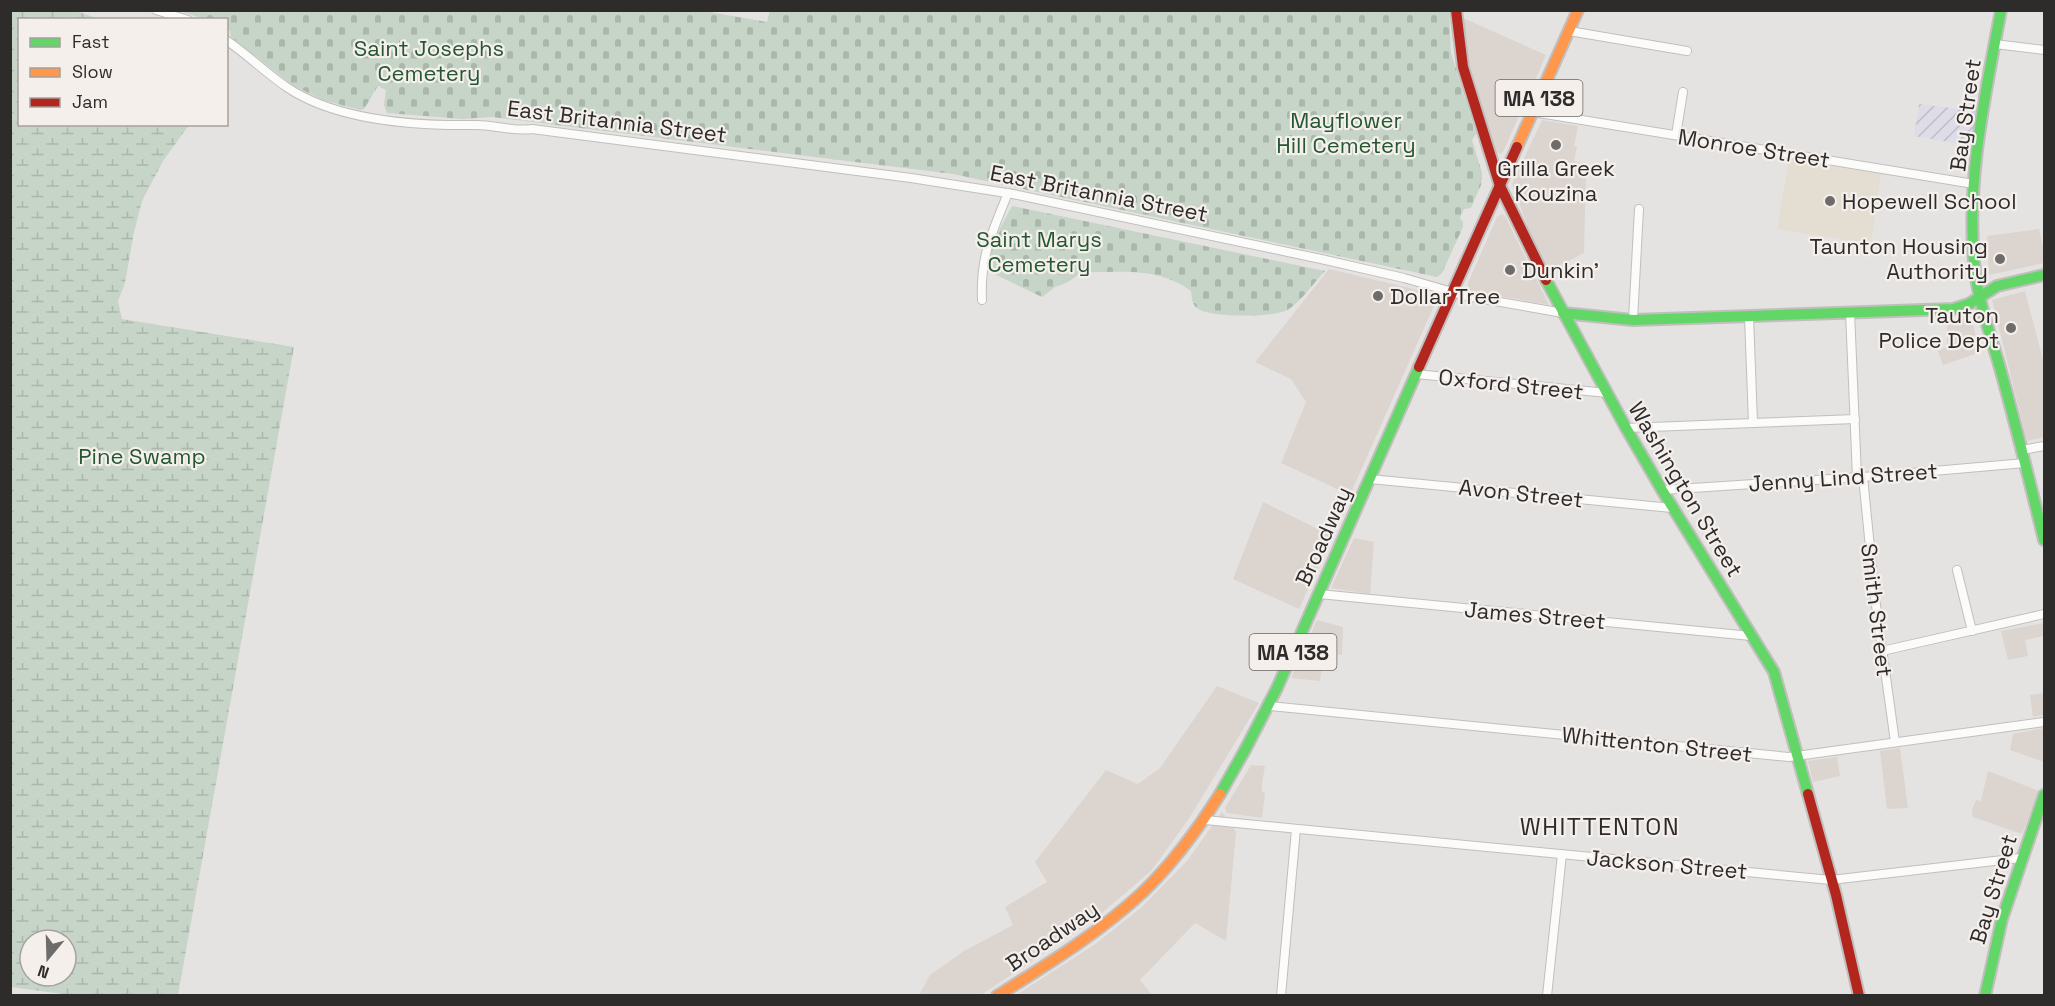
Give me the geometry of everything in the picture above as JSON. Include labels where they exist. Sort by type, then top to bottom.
[{"type":"main road","name":"Washington Street","points":[[1456,10],[1463,67],[1500,186],[1563,313],[1606,393],[1672,508],[1774,672],[1840,912],[1859,996]]},
{"type":"main road","name":"Broadway","points":[[997,996],[1123,911],[1172,863],[1205,820],[1269,706],[1578,10]]},
{"type":"main road","name":"Bay Street","points":[[2001,10],[1982,117],[1974,184],[1974,250],[1979,297],[2022,450],[2044,540]]},
{"type":"main road","name":"East Britannia Street","points":[[1563,313],[1633,320],[1953,309],[1969,304],[2001,285],[2044,275]]},
{"type":"main road","name":"Bay Street","points":[[1984,996],[1996,936],[2020,858],[2044,795]]},
{"type":"street","points":[[156,10],[182,18]]},
{"type":"street","points":[[1569,31],[1687,51]]},
{"type":"street","name":"East Britannia Street","points":[[228,42],[289,89],[316,102],[377,119],[429,125],[532,129],[911,178],[1008,193],[1322,259],[1404,278],[1466,296],[1563,313]]},
{"type":"street","points":[[1995,44],[2044,50]]},
{"type":"street","points":[[1676,135],[1683,92]]},
{"type":"street","name":"Monroe Street","points":[[1533,112],[1974,184]]},
{"type":"street","points":[[982,300],[981,278],[984,257],[1008,193]]},
{"type":"street","points":[[1633,320],[1639,209]]},
{"type":"street","name":"Smith Street","points":[[1850,312],[1860,477],[1895,742]]},
{"type":"street","points":[[1749,316],[1753,423]]},
{"type":"street","name":"Oxford Street","points":[[1416,374],[1606,393]]},
{"type":"street","points":[[1626,428],[1855,419]]},
{"type":"street","points":[[2022,450],[2044,446]]},
{"type":"street","name":"Jenny Lind Street","points":[[1662,490],[2025,463]]},
{"type":"street","name":"Avon Street","points":[[1370,478],[1672,508]]},
{"type":"street","points":[[1957,570],[1971,631]]},
{"type":"street","name":"James Street","points":[[1319,594],[1751,636]]},
{"type":"street","points":[[1882,651],[2044,614]]},
{"type":"street","name":"Whittenton Street","points":[[1269,706],[1789,757],[2044,722]]},
{"type":"street","name":"Jackson Street","points":[[1205,820],[1831,880],[2020,858]]},
{"type":"street","points":[[1281,996],[1296,829]]},
{"type":"street","points":[[1547,996],[1563,854]]},
{"type":"shaded area","points":[[1463,18],[1546,55],[1503,152],[1500,154],[1496,152],[1468,59]]},
{"type":"shaded area","points":[[1919,104],[1977,111],[1971,146],[1914,136]]},
{"type":"shaded area","points":[[1542,120],[1578,126],[1574,161],[1586,164],[1584,253],[1549,271],[1528,227],[1512,184]]},
{"type":"shaded area","name":"Hopewell School","points":[[1789,159],[1881,174],[1871,244],[1777,229]]},
{"type":"shaded area","points":[[1502,214],[1549,305],[1468,289],[1468,283],[1497,217]]},
{"type":"shaded area","points":[[2039,229],[2044,263],[1989,275],[1987,236]]},
{"type":"shaded area","points":[[1329,269],[1435,294],[1437,299],[1350,495],[1281,463],[1306,402],[1291,379],[1255,362]]},
{"type":"shaded area","points":[[2025,291],[2044,364],[2044,437],[2027,441],[1992,300]]},
{"type":"shaded area","points":[[1971,319],[1981,352],[1943,365],[1938,351],[1947,347],[1947,320]]},
{"type":"shaded area","points":[[1263,502],[1332,536],[1299,609],[1233,579]]},
{"type":"shaded area","points":[[1354,538],[1374,542],[1370,594],[1331,588]]},
{"type":"shaded area","points":[[1317,620],[1343,627],[1342,655],[1323,653],[1320,681],[1291,678]]},
{"type":"shaded area","points":[[2044,623],[2044,636],[2025,640],[2028,656],[2008,660],[2001,631]]},
{"type":"shaded area","points":[[1217,686],[1259,703],[1190,817],[1152,870],[1095,919],[981,995],[919,995],[930,975],[964,951],[1013,925],[1005,907],[1047,882],[1035,862],[1106,770],[1138,784],[1160,768]]},
{"type":"shaded area","points":[[2044,693],[2044,715],[2033,717],[2030,695]]},
{"type":"shaded area","points":[[2044,728],[2044,762],[2010,750],[2013,734]]},
{"type":"shaded area","points":[[1900,748],[1908,808],[1887,809],[1880,751]]},
{"type":"shaded area","points":[[1837,757],[1840,776],[1813,782],[1808,761]]},
{"type":"shaded area","points":[[1251,765],[1265,766],[1262,784],[1262,792],[1265,793],[1262,818],[1227,813],[1225,808]]},
{"type":"shaded area","points":[[1988,771],[2039,791],[2022,834],[1973,817],[1972,810],[1976,800],[1981,801]]},
{"type":"shaded area","points":[[1222,812],[1236,832],[1226,941],[1195,923],[1140,980],[1152,995],[1015,996],[1094,945],[1142,907],[1187,861]]},
{"type":"green space","name":"Pine Swamp","points":[[11,10],[79,12],[96,18],[18,18],[18,126],[188,126],[163,161],[142,201],[125,283],[118,301],[122,319],[294,347],[178,995],[77,996],[18,988],[78,988],[78,928],[18,928],[18,988],[11,987]]},
{"type":"green space","name":"Mayflower Hill Cemetery","points":[[698,10],[767,22],[770,10],[1449,11],[1451,53],[1476,134],[1472,140],[1482,179],[1471,208],[1464,209],[1460,218],[1463,227],[1442,273],[1437,277],[953,174],[492,117],[462,119],[387,113],[384,105],[386,90],[378,86],[364,109],[360,110],[323,100],[292,85],[231,37],[228,30],[228,18],[201,18],[180,11]]},
{"type":"green space","name":"Saint Marys Cemetery","points":[[1012,206],[1325,271],[1301,299],[1290,308],[1278,313],[1240,316],[1213,314],[1197,308],[1192,300],[1191,291],[1167,278],[1129,272],[1080,274],[1055,287],[1042,297],[984,269],[990,247]]},
{"type":"traffic: fast","points":[[2001,10],[1978,140],[1973,206],[1975,271],[1982,308],[2012,411],[2044,540]]},
{"type":"traffic: fast","points":[[1563,313],[1633,320],[1953,309],[1969,304],[1997,286],[2044,275]]},
{"type":"traffic: fast","points":[[1546,280],[1662,490],[1774,672],[1808,794]]},
{"type":"traffic: fast","points":[[1220,794],[1277,688],[1419,367]]},
{"type":"traffic: fast","points":[[1985,996],[2002,919],[2044,795]]},
{"type":"traffic: slow","points":[[1517,147],[1578,10]]},
{"type":"traffic: slow","points":[[997,996],[1091,934],[1143,892],[1184,845],[1220,794]]},
{"type":"traffic: jam","points":[[1456,10],[1463,67],[1500,186],[1546,280]]},
{"type":"traffic: jam","points":[[1419,367],[1517,147]]},
{"type":"traffic: jam","points":[[1808,794],[1836,895],[1859,996]]},
{"type":"place","name":"Grilla Greek Kouzina","points":[[1556,145]]},
{"type":"place","name":"Hopewell School","points":[[1830,201]]},
{"type":"place","name":"Taunton Housing Authority","points":[[2000,259]]},
{"type":"place","name":"Dunkin'","points":[[1510,270]]},
{"type":"place","name":"Dollar Tree","points":[[1378,296]]},
{"type":"place","name":"Tauton Police Dept","points":[[2011,328]]},
{"type":"district","name":"WHITTENTON","points":[[1600,826]]},
{"type":"park label","name":"Saint Josephs Cemetery","points":[[429,60]]}]
